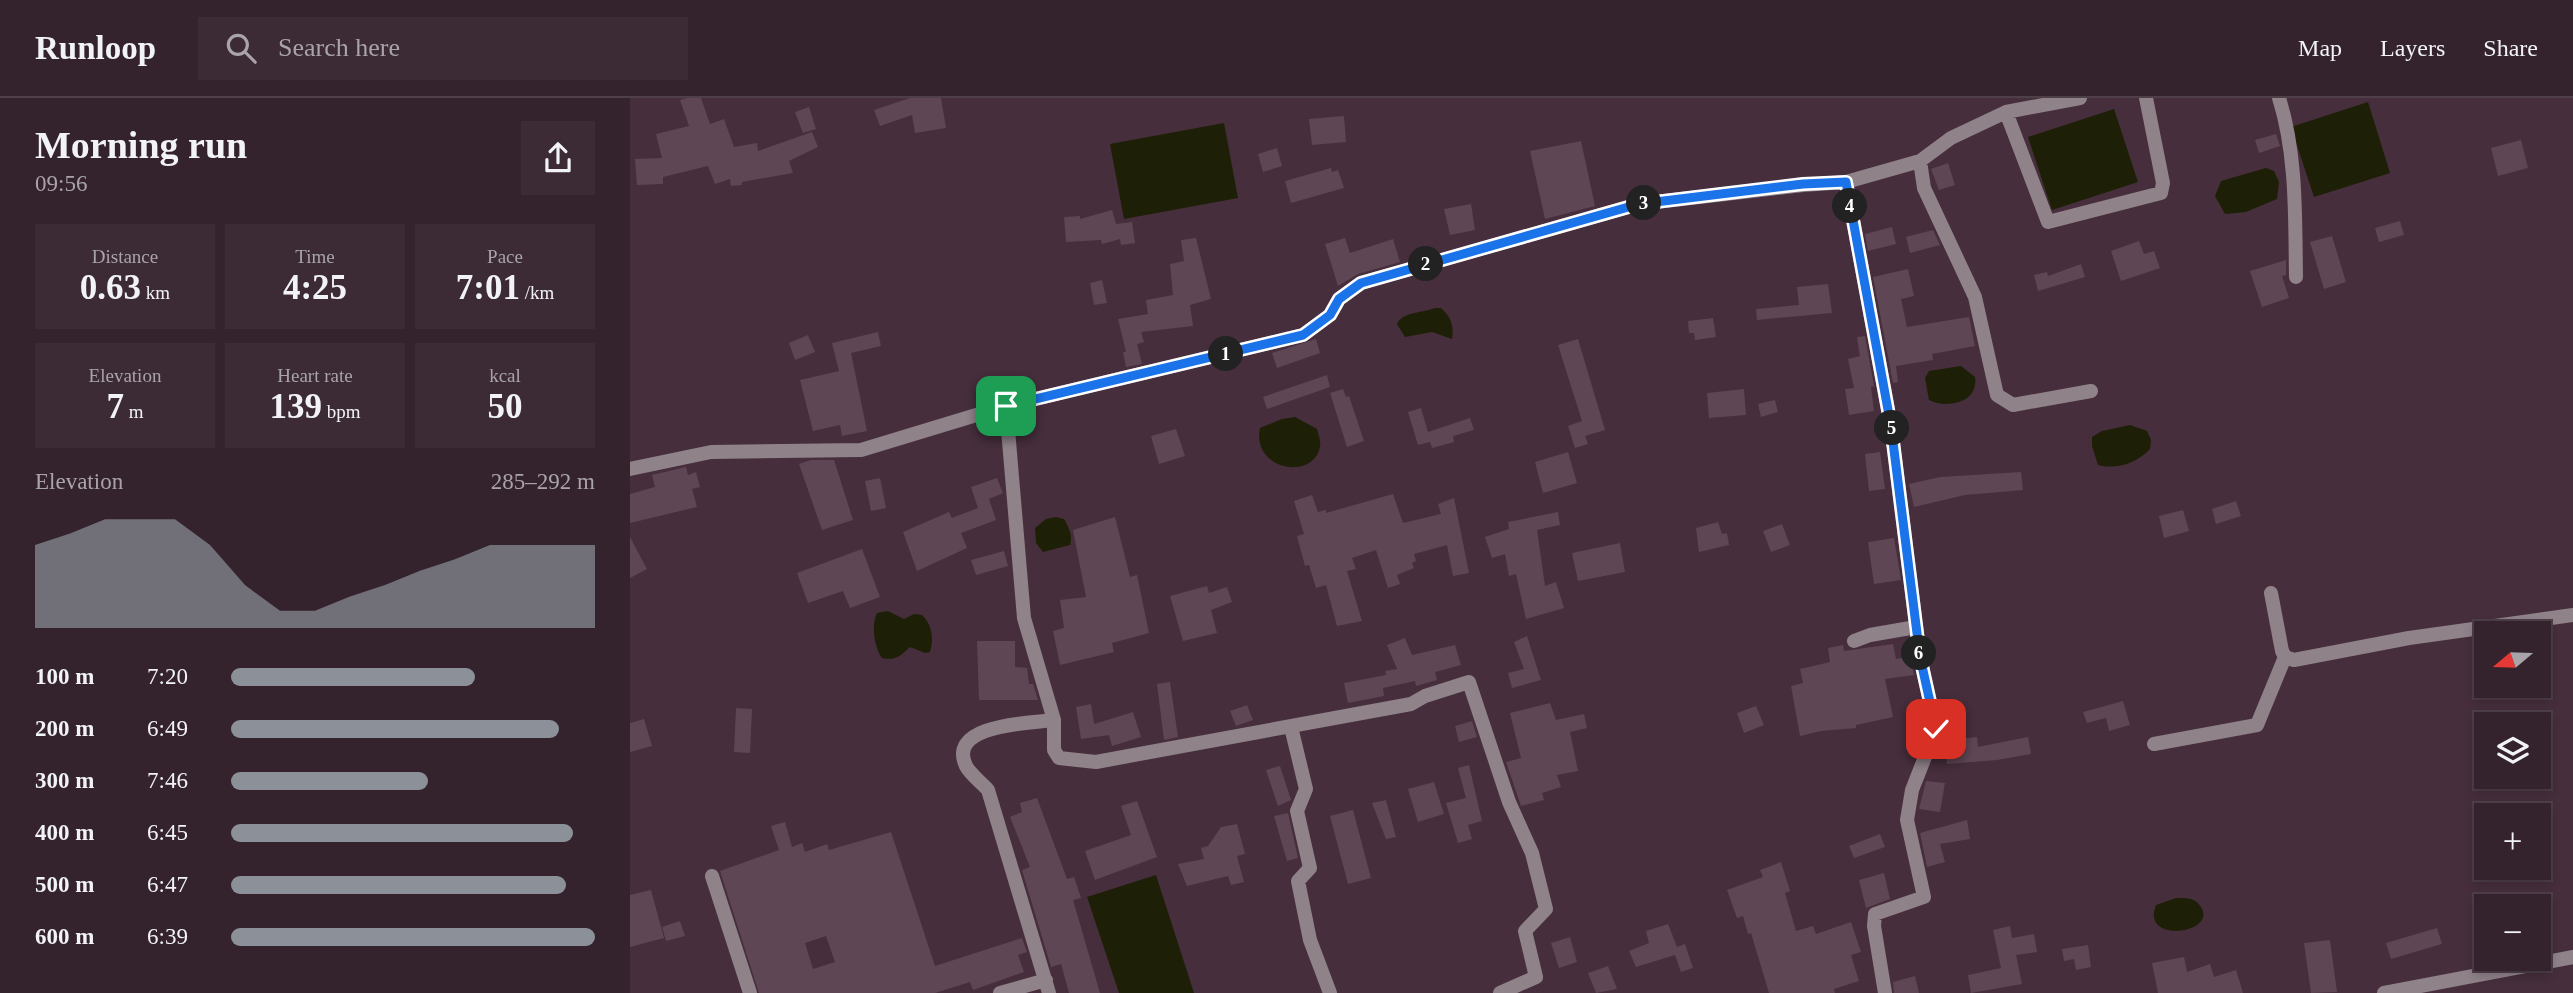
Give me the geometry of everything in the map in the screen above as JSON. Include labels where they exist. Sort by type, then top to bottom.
[{"type":"street","points":[[630,469],[711,452],[861,450],[1006,406],[1303,335],[1330,315],[1339,299],[1361,283],[1639,204],[1803,184],[1846,182],[1920,161],[1951,138],[2006,112],[2080,98]]},
{"type":"street","points":[[2006,112],[2048,222],[2161,193],[2163,183],[2146,98]]},
{"type":"street","points":[[2279,98],[2287,123],[2295,220],[2295,277]]},
{"type":"street","points":[[1920,161],[1923,188],[1975,297],[1997,395],[2013,405],[2091,391]]},
{"type":"street","points":[[1846,182],[1891,426],[1920,657],[1936,729],[1912,790],[1907,820],[1924,897],[1875,914],[1874,926],[1885,993]]},
{"type":"street","points":[[1006,406],[1024,618],[1054,720],[1054,750],[1059,758],[1086,761],[1291,727],[1411,704],[1426,696],[1469,682],[1509,802],[1532,853],[1546,909],[1525,930],[1536,977],[1500,993]]},
{"type":"street","points":[[2272,593],[2281,651],[2285,657],[2294,660],[2409,638],[2573,615]]},
{"type":"street","points":[[1854,642],[1870,635],[1916,627]]},
{"type":"street","points":[[2154,744],[2257,725],[2285,657]]},
{"type":"street","points":[[1000,993],[1047,986],[988,790],[966,766],[964,752],[971,738],[989,728],[1054,720]]},
{"type":"street","points":[[1291,727],[1306,789],[1297,811],[1310,868],[1298,881],[1310,940],[1331,993]]},
{"type":"street","points":[[712,876],[750,993]]},
{"type":"street","points":[[2384,993],[2573,957]]},
{"type":"shaded area","points":[[2368,102],[2390,173],[2314,197],[2291,127]]},
{"type":"shaded area","points":[[2114,109],[2138,182],[2052,210],[2028,137]]},
{"type":"shaded area","points":[[1224,123],[1238,198],[1124,219],[1110,144]]},
{"type":"shaded area","points":[[2266,168],[2274,171],[2279,182],[2277,199],[2246,212],[2225,214],[2215,196],[2221,181]]},
{"type":"shaded area","points":[[1441,308],[1449,318],[1452,339],[1432,332],[1405,337],[1397,324],[1403,317]]},
{"type":"shaded area","points":[[1961,366],[1975,377],[1972,393],[1953,404],[1929,400],[1925,378],[1929,371]]},
{"type":"shaded area","points":[[1295,417],[1317,429],[1320,446],[1316,457],[1307,464],[1285,466],[1274,462],[1265,454],[1260,443],[1260,428]]},
{"type":"shaded area","points":[[2130,425],[2147,431],[2151,440],[2150,449],[2126,464],[2112,467],[2098,465],[2092,437],[2102,431]]},
{"type":"shaded area","points":[[1046,519],[1064,519],[1067,525],[1071,535],[1070,545],[1043,552],[1036,543],[1035,528]]},
{"type":"shaded area","points":[[888,611],[904,619],[914,614],[922,615],[931,632],[930,652],[925,653],[910,647],[898,657],[882,658],[875,642],[874,624],[877,613]]},
{"type":"shaded area","points":[[1156,875],[1194,993],[1119,993],[1087,897]]},
{"type":"shaded area","points":[[2176,898],[2190,899],[2199,904],[2203,916],[2199,924],[2179,931],[2159,926],[2154,917],[2156,905]]},
{"type":"building","points":[[701,98],[710,124],[724,119],[734,147],[757,143],[758,151],[812,132],[818,147],[789,161],[793,173],[742,182],[742,185],[731,186],[730,179],[715,184],[708,166],[663,177],[663,184],[637,185],[635,159],[662,158],[656,134],[689,126],[680,100]]},
{"type":"building","points":[[910,98],[941,98],[946,128],[915,133],[912,115],[880,126],[874,110]]},
{"type":"building","points":[[809,107],[816,129],[803,133],[795,112]]},
{"type":"building","points":[[1344,116],[1346,142],[1312,145],[1309,119]]},
{"type":"building","points":[[2276,134],[2280,146],[2259,153],[2255,140]]},
{"type":"building","points":[[2521,140],[2528,168],[2498,176],[2491,148]]},
{"type":"building","points":[[1581,141],[1595,206],[1545,219],[1530,151]]},
{"type":"building","points":[[1277,148],[1282,166],[1263,172],[1258,154]]},
{"type":"building","points":[[1948,163],[1955,185],[1939,190],[1931,169]]},
{"type":"building","points":[[1331,168],[1332,172],[1338,170],[1344,188],[1291,203],[1285,181]]},
{"type":"building","points":[[1471,204],[1475,230],[1450,235],[1444,209]]},
{"type":"building","points":[[1112,210],[1116,224],[1132,222],[1135,243],[1121,245],[1120,239],[1102,244],[1101,240],[1066,242],[1064,217],[1080,216],[1080,219]]},
{"type":"building","points":[[2400,221],[2404,235],[2379,242],[2375,228]]},
{"type":"building","points":[[1892,227],[1896,244],[1868,251],[1865,234]]},
{"type":"building","points":[[1933,230],[1940,245],[1910,253],[1906,237]]},
{"type":"building","points":[[2332,236],[2346,282],[2324,289],[2310,242]]},
{"type":"building","points":[[1196,238],[1211,299],[1190,305],[1193,326],[1141,332],[1144,342],[1137,344],[1142,364],[1126,367],[1123,352],[1126,352],[1118,319],[1148,314],[1146,300],[1173,295],[1170,264],[1184,261],[1181,240]]},
{"type":"building","points":[[1345,238],[1350,253],[1393,239],[1400,262],[1358,274],[1338,286],[1325,244]]},
{"type":"building","points":[[2139,241],[2144,254],[2154,251],[2160,268],[2121,281],[2111,251]]},
{"type":"building","points":[[2286,260],[2286,275],[2282,276],[2289,298],[2262,307],[2250,271]]},
{"type":"building","points":[[2081,264],[2085,277],[2038,291],[2034,275],[2047,272],[2048,276]]},
{"type":"building","points":[[1908,269],[1914,296],[1901,299],[1907,327],[1969,317],[1975,346],[1932,354],[1933,360],[1896,366],[1898,382],[1893,383],[1873,277]]},
{"type":"building","points":[[1102,280],[1107,303],[1094,305],[1090,283]]},
{"type":"building","points":[[1828,284],[1832,313],[1757,320],[1756,309],[1799,305],[1797,287]]},
{"type":"building","points":[[1713,318],[1716,337],[1695,340],[1694,333],[1689,333],[1688,321]]},
{"type":"building","points":[[878,332],[881,346],[851,353],[867,431],[842,436],[840,425],[813,431],[800,380],[839,371],[832,343]]},
{"type":"building","points":[[808,335],[815,352],[795,360],[789,343]]},
{"type":"building","points":[[1865,336],[1874,386],[1871,387],[1874,411],[1849,415],[1845,389],[1854,388],[1848,359],[1860,356],[1857,337]]},
{"type":"building","points":[[1316,339],[1320,353],[1277,368],[1272,353]]},
{"type":"building","points":[[1578,339],[1605,430],[1585,436],[1588,444],[1575,448],[1568,426],[1582,421],[1558,345]]},
{"type":"building","points":[[1327,375],[1330,387],[1267,409],[1263,397]]},
{"type":"building","points":[[1343,389],[1346,397],[1349,396],[1364,441],[1347,447],[1330,393]]},
{"type":"building","points":[[1744,389],[1746,415],[1709,418],[1707,393]]},
{"type":"building","points":[[1775,400],[1778,412],[1761,417],[1758,404]]},
{"type":"building","points":[[1421,408],[1428,432],[1470,418],[1474,430],[1453,436],[1454,442],[1432,448],[1430,442],[1418,445],[1408,412]]},
{"type":"building","points":[[1176,429],[1185,456],[1159,464],[1151,436]]},
{"type":"building","points":[[1568,452],[1577,483],[1543,493],[1535,462]]},
{"type":"building","points":[[1880,452],[1885,489],[1869,491],[1865,454]]},
{"type":"building","points":[[811,460],[834,460],[853,520],[822,530],[799,464]]},
{"type":"building","points":[[686,467],[688,475],[696,472],[700,487],[692,489],[697,507],[630,523],[630,494],[655,487],[652,475]]},
{"type":"building","points":[[2021,472],[2023,490],[1965,495],[1914,507],[1909,484],[1940,477]]},
{"type":"building","points":[[880,478],[886,508],[871,511],[865,481]]},
{"type":"building","points":[[997,478],[1003,493],[989,499],[996,520],[961,533],[967,548],[917,571],[903,532],[949,512],[952,518],[978,508],[971,487]]},
{"type":"building","points":[[1393,494],[1403,523],[1441,514],[1438,504],[1454,498],[1469,573],[1453,576],[1447,545],[1414,554],[1414,568],[1397,575],[1400,584],[1388,588],[1376,550],[1352,558],[1356,569],[1347,571],[1362,621],[1337,626],[1326,585],[1316,588],[1309,565],[1305,566],[1297,536],[1304,534],[1294,501],[1312,495],[1318,512],[1326,510],[1326,513]]},
{"type":"building","points":[[2236,501],[2241,516],[2216,524],[2212,509]]},
{"type":"building","points":[[2183,510],[2189,531],[2164,538],[2159,516]]},
{"type":"building","points":[[1558,512],[1560,525],[1537,530],[1545,586],[1556,582],[1564,608],[1526,619],[1516,574],[1509,576],[1505,554],[1492,558],[1485,537],[1509,529],[1508,522]]},
{"type":"building","points":[[1115,517],[1130,577],[1137,575],[1149,633],[1112,643],[1114,652],[1060,665],[1053,631],[1064,628],[1060,600],[1086,597],[1073,530]]},
{"type":"building","points":[[1718,522],[1722,534],[1727,533],[1729,545],[1699,552],[1696,528]]},
{"type":"building","points":[[1782,524],[1790,545],[1771,552],[1763,531]]},
{"type":"building","points":[[630,537],[647,569],[630,578]]},
{"type":"building","points":[[1894,538],[1901,580],[1874,584],[1868,542]]},
{"type":"building","points":[[1620,543],[1625,572],[1578,581],[1572,553]]},
{"type":"building","points":[[862,549],[880,597],[850,608],[843,591],[808,603],[797,573]]},
{"type":"building","points":[[1004,551],[1008,566],[976,575],[971,560]]},
{"type":"building","points":[[1207,586],[1209,593],[1227,587],[1232,602],[1211,610],[1217,633],[1183,641],[1170,596]]},
{"type":"building","points":[[1527,636],[1541,680],[1512,688],[1508,673],[1524,669],[1514,642]]},
{"type":"building","points":[[1405,638],[1412,655],[1455,645],[1461,665],[1435,672],[1437,680],[1416,686],[1415,681],[1383,688],[1384,696],[1348,703],[1344,683],[1386,675],[1385,671],[1397,669],[1387,645]]},
{"type":"building","points":[[977,641],[1015,641],[1015,667],[1027,668],[1029,684],[1033,684],[1038,700],[979,700]]},
{"type":"building","points":[[1893,644],[1896,659],[1910,657],[1914,675],[1885,679],[1893,717],[1856,725],[1856,728],[1800,736],[1791,686],[1803,683],[1800,669],[1830,662],[1828,648],[1843,645],[1844,651]]},
{"type":"building","points":[[1170,682],[1178,737],[1164,740],[1157,684]]},
{"type":"building","points":[[2123,701],[2130,725],[2109,731],[2106,718],[2087,723],[2083,712]]},
{"type":"building","points":[[1550,703],[1556,720],[1584,714],[1587,728],[1570,732],[1578,771],[1557,775],[1561,787],[1542,793],[1544,800],[1521,806],[1506,762],[1521,758],[1510,713]]},
{"type":"building","points":[[1091,704],[1094,724],[1133,712],[1141,737],[1112,746],[1109,735],[1081,739],[1076,707]]},
{"type":"building","points":[[1247,705],[1253,720],[1236,726],[1230,711]]},
{"type":"building","points":[[1756,706],[1764,725],[1744,733],[1737,713]]},
{"type":"building","points":[[736,708],[752,709],[750,753],[734,752]]},
{"type":"building","points":[[644,719],[652,746],[630,752],[630,723]]},
{"type":"building","points":[[1472,721],[1477,737],[1459,742],[1455,726]]},
{"type":"building","points":[[1977,737],[1978,747],[2028,737],[2031,754],[1947,764],[1945,740]]},
{"type":"building","points":[[1469,765],[1482,821],[1468,825],[1472,839],[1458,843],[1446,803],[1466,798],[1458,768]]},
{"type":"building","points":[[1280,766],[1291,800],[1278,806],[1266,770]]},
{"type":"building","points":[[1926,781],[1945,783],[1940,812],[1919,809]]},
{"type":"building","points":[[1434,782],[1444,814],[1418,822],[1408,789]]},
{"type":"building","points":[[1037,798],[1067,879],[1074,877],[1081,898],[1073,900],[1100,993],[1069,993],[1061,964],[1051,967],[1022,870],[1030,867],[1010,817],[1022,812],[1020,803]]},
{"type":"building","points":[[1386,800],[1396,837],[1386,839],[1372,803]]},
{"type":"building","points":[[1137,801],[1157,857],[1095,880],[1085,851],[1131,835],[1121,806]]},
{"type":"building","points":[[1353,810],[1371,878],[1348,884],[1330,816]]},
{"type":"building","points":[[1288,813],[1298,858],[1287,861],[1274,816]]},
{"type":"building","points":[[1967,820],[1970,839],[1940,844],[1945,862],[1927,867],[1920,833]]},
{"type":"building","points":[[785,822],[792,847],[802,843],[805,852],[827,844],[829,850],[891,832],[935,966],[1022,938],[1027,952],[1018,955],[1024,972],[973,990],[970,982],[935,993],[759,993],[720,871],[779,850],[771,826]],"holes":[[[826,936],[835,962],[813,969],[805,943]]]},
{"type":"building","points":[[1237,824],[1245,854],[1237,856],[1244,882],[1231,885],[1228,876],[1187,886],[1178,864],[1204,859],[1201,848],[1208,846],[1221,827]]},
{"type":"building","points":[[1880,834],[1885,847],[1854,858],[1849,846]]},
{"type":"building","points":[[1781,862],[1790,891],[1785,893],[1796,931],[1813,926],[1816,934],[1851,922],[1861,952],[1851,955],[1859,981],[1834,989],[1835,993],[1769,993],[1751,933],[1748,934],[1743,916],[1737,918],[1727,890],[1763,877],[1760,870]]},
{"type":"building","points":[[1884,873],[1890,899],[1866,908],[1859,880]]},
{"type":"building","points":[[651,890],[664,938],[630,947],[630,895]]},
{"type":"building","points":[[680,921],[685,936],[666,941],[662,927]]},
{"type":"building","points":[[1668,924],[1677,947],[1685,944],[1693,968],[1681,972],[1675,955],[1636,967],[1629,951],[1649,943],[1646,931]]},
{"type":"building","points":[[2010,926],[2012,938],[2034,934],[2037,952],[2016,955],[2022,984],[1971,993],[1968,975],[2001,968],[1993,930]]},
{"type":"building","points":[[2437,928],[2442,944],[2391,959],[2386,943]]},
{"type":"building","points":[[1570,937],[1577,962],[1559,968],[1551,943]]},
{"type":"building","points":[[2330,940],[2337,992],[2311,993],[2304,943]]},
{"type":"building","points":[[2088,945],[2091,967],[2076,970],[2074,959],[2064,961],[2062,949]]},
{"type":"building","points":[[2184,957],[2187,972],[2210,964],[2214,977],[2236,970],[2243,993],[2158,993],[2152,963]]},
{"type":"building","points":[[1608,966],[1617,989],[1596,993],[1588,973]]},
{"type":"building","points":[[1915,976],[1919,993],[1894,993],[1893,982]]},
{"type":"route","points":[[1006,406],[1303,335],[1330,315],[1339,299],[1361,283],[1530,233],[1639,204],[1803,184],[1846,182],[1891,426],[1920,657],[1936,729]]}]
